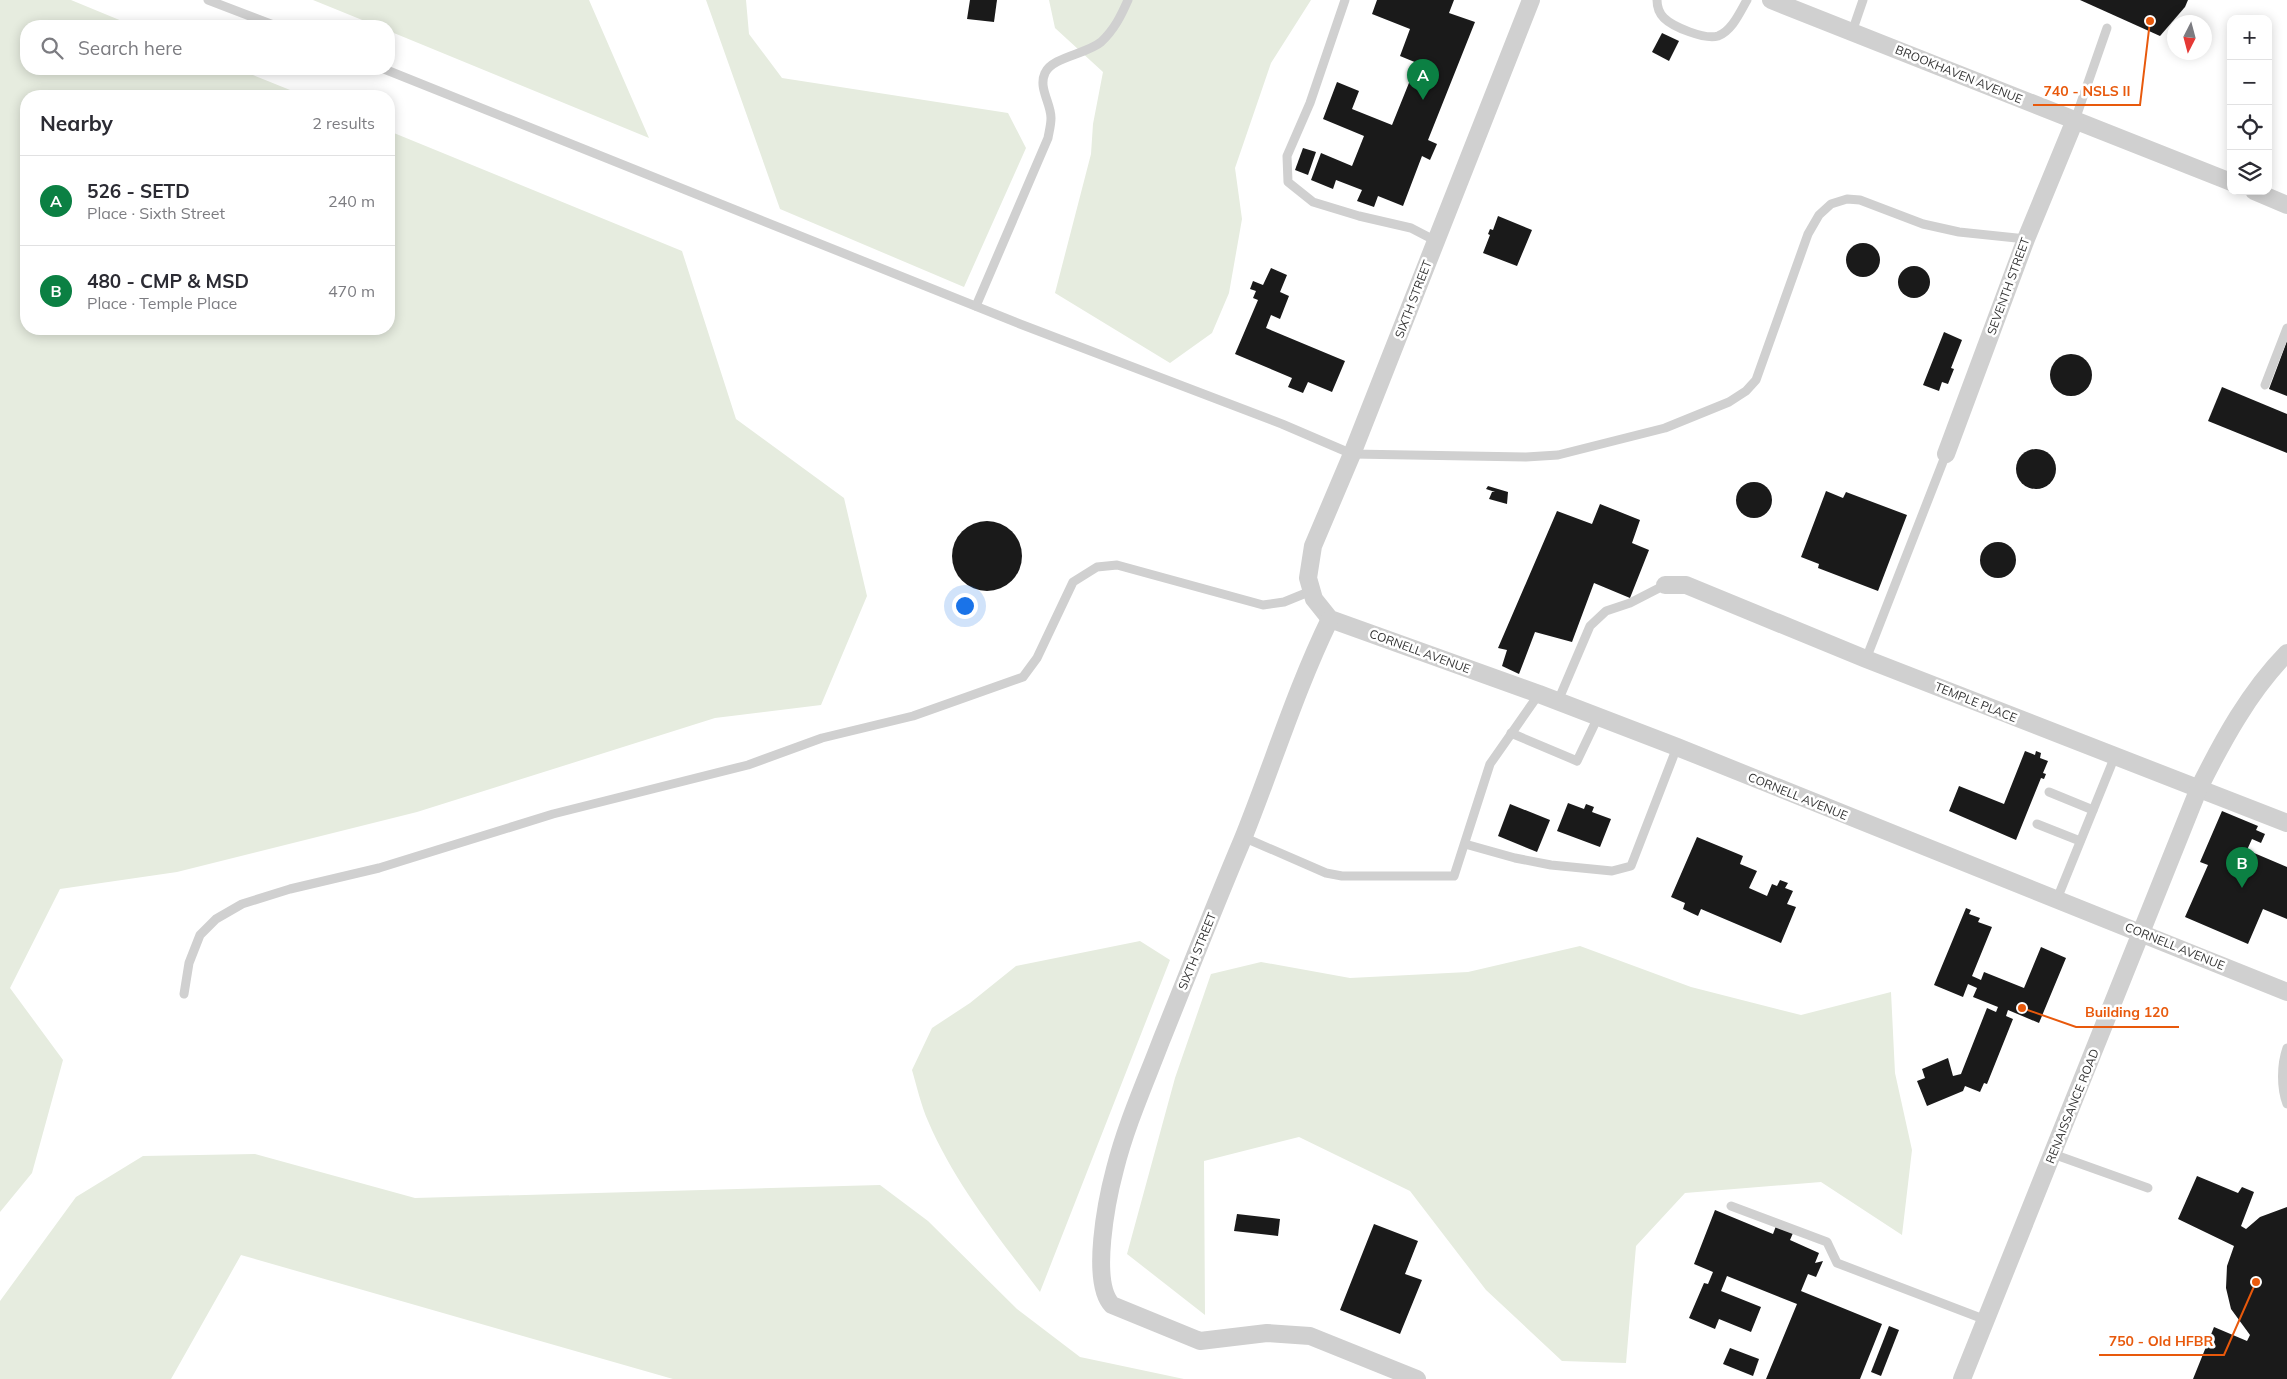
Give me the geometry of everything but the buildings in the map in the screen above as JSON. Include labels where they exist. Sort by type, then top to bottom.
[{"type":"street","name":"SIXTH STREET","points":[[1313,595],[1308,578],[1313,546],[1352,454],[1531,0]]},
{"type":"street","name":"BROOKHAVEN AVENUE","points":[[1771,0],[2227,180]]},
{"type":"street","name":"SEVENTH STREET","points":[[1946,454],[2026,239],[2075,120]]},
{"type":"street","points":[[2264,195],[2287,204]]},
{"type":"street","name":"TEMPLE PLACE","points":[[1664,585],[1686,585],[1866,658],[2287,823]]},
{"type":"street","points":[[1313,595],[1330,619]]},
{"type":"street","name":"SIXTH STREET","points":[[1330,619],[1315,650],[1132,1116],[1114,1169],[1103,1242],[1102,1274],[1104,1293],[1112,1305],[1200,1341],[1266,1333],[1310,1336],[1417,1379]]},
{"type":"street","name":"CORNELL AVENUE","points":[[1330,619],[1558,701],[1677,747],[2142,932],[2287,992]]},
{"type":"street","name":"RENAISSANCE ROAD","points":[[1962,1379],[2199,788],[2228,731],[2273,667],[2287,653]]},
{"type":"lane","points":[[208,0],[260,20]]},
{"type":"lane","points":[[976,306],[1048,138],[1051,118],[1042,82],[1045,72],[1051,65],[1091,49],[1101,42],[1117,24],[1128,0]]},
{"type":"lane","points":[[1345,0],[1310,103],[1286,156],[1288,182],[1313,202],[1359,216],[1411,228],[1436,241]]},
{"type":"lane","points":[[1657,0],[1657,7],[1664,18],[1686,31],[1705,36],[1718,36],[1731,25],[1747,0]]},
{"type":"lane","points":[[1852,32],[1863,0]]},
{"type":"lane","points":[[2075,120],[2107,28]]},
{"type":"lane","points":[[395,73],[976,306],[1282,424],[1352,454],[1526,457],[1558,455],[1665,428],[1729,402],[1746,392],[1756,380],[1808,234],[1819,215],[1831,204],[1847,199],[1860,200],[1923,224],[1959,232],[2026,239]]},
{"type":"lane","points":[[2265,385],[2287,328]]},
{"type":"lane","points":[[1866,658],[1946,454]]},
{"type":"lane","points":[[184,994],[189,962],[200,935],[216,919],[242,904],[379,868],[553,814],[748,765],[822,738],[913,716],[1023,677],[1037,658],[1073,582],[1097,567],[1117,565],[1263,605],[1313,595]]},
{"type":"lane","points":[[1558,701],[1590,626],[1606,611],[1630,603],[1664,585]]},
{"type":"lane","points":[[1243,837],[1326,873],[1342,876],[1454,876],[1490,764],[1539,694]]},
{"type":"lane","points":[[1510,733],[1577,761],[1598,717]]},
{"type":"lane","points":[[1465,844],[1515,858],[1551,865],[1612,872],[1631,866],[1677,747]]},
{"type":"lane","points":[[2057,899],[2114,756]]},
{"type":"lane","points":[[2050,792],[2093,810]]},
{"type":"lane","points":[[2036,824],[2080,841]]},
{"type":"lane","points":[[2287,1048],[2284,1058],[2284,1095],[2287,1104]]},
{"type":"lane","points":[[2053,1154],[2148,1188]]},
{"type":"lane","points":[[1731,1206],[1827,1242],[1837,1263],[1986,1320]]},
{"type":"shaded area","points":[[0,0],[71,0],[119,20],[20,20],[20,75],[253,75],[290,90],[20,90],[20,335],[395,335],[395,133],[682,251],[736,419],[844,498],[867,596],[821,705],[715,718],[417,812],[177,872],[60,889],[10,988],[63,1060],[32,1173],[0,1212]]},
{"type":"shaded area","points":[[313,0],[589,0],[649,138],[395,33],[395,20],[362,20]]},
{"type":"shaded area","points":[[706,0],[746,0],[749,34],[782,78],[1008,113],[1026,148],[964,287],[780,209]]},
{"type":"shaded area","points":[[1049,0],[1311,0],[1271,63],[1235,168],[1242,219],[1229,293],[1212,333],[1170,363],[1055,293],[1091,154],[1093,124],[1103,72],[1055,28]]},
{"type":"shaded area","points":[[1140,941],[1170,960],[1040,1292],[964,1189],[951,1167],[926,1115],[912,1070],[932,1028],[970,1003],[1016,966]]},
{"type":"shaded area","points":[[1580,946],[1691,987],[1801,1015],[1891,992],[1895,1073],[1912,1150],[1902,1235],[1821,1182],[1685,1193],[1636,1246],[1626,1363],[1562,1361],[1486,1290],[1410,1191],[1299,1137],[1204,1161],[1205,1315],[1127,1254],[1175,1078],[1211,974],[1261,962],[1350,978],[1468,972]]},
{"type":"shaded area","points":[[255,1154],[415,1198],[880,1185],[928,1221],[1017,1309],[1080,1357],[1184,1379],[673,1379],[241,1255],[171,1379],[0,1379],[0,1301],[76,1197],[143,1156]]},
{"type":"place","name":"740 - NSLS II","points":[[2150,21]]},
{"type":"place","name":"526 - SETD","points":[[1423,100]]},
{"type":"place","name":"480 - CMP & MSD","points":[[2242,888]]},
{"type":"place","name":"Building 120","points":[[2022,1008]]},
{"type":"place","name":"750 - Old HFBR","points":[[2256,1282]]}]
